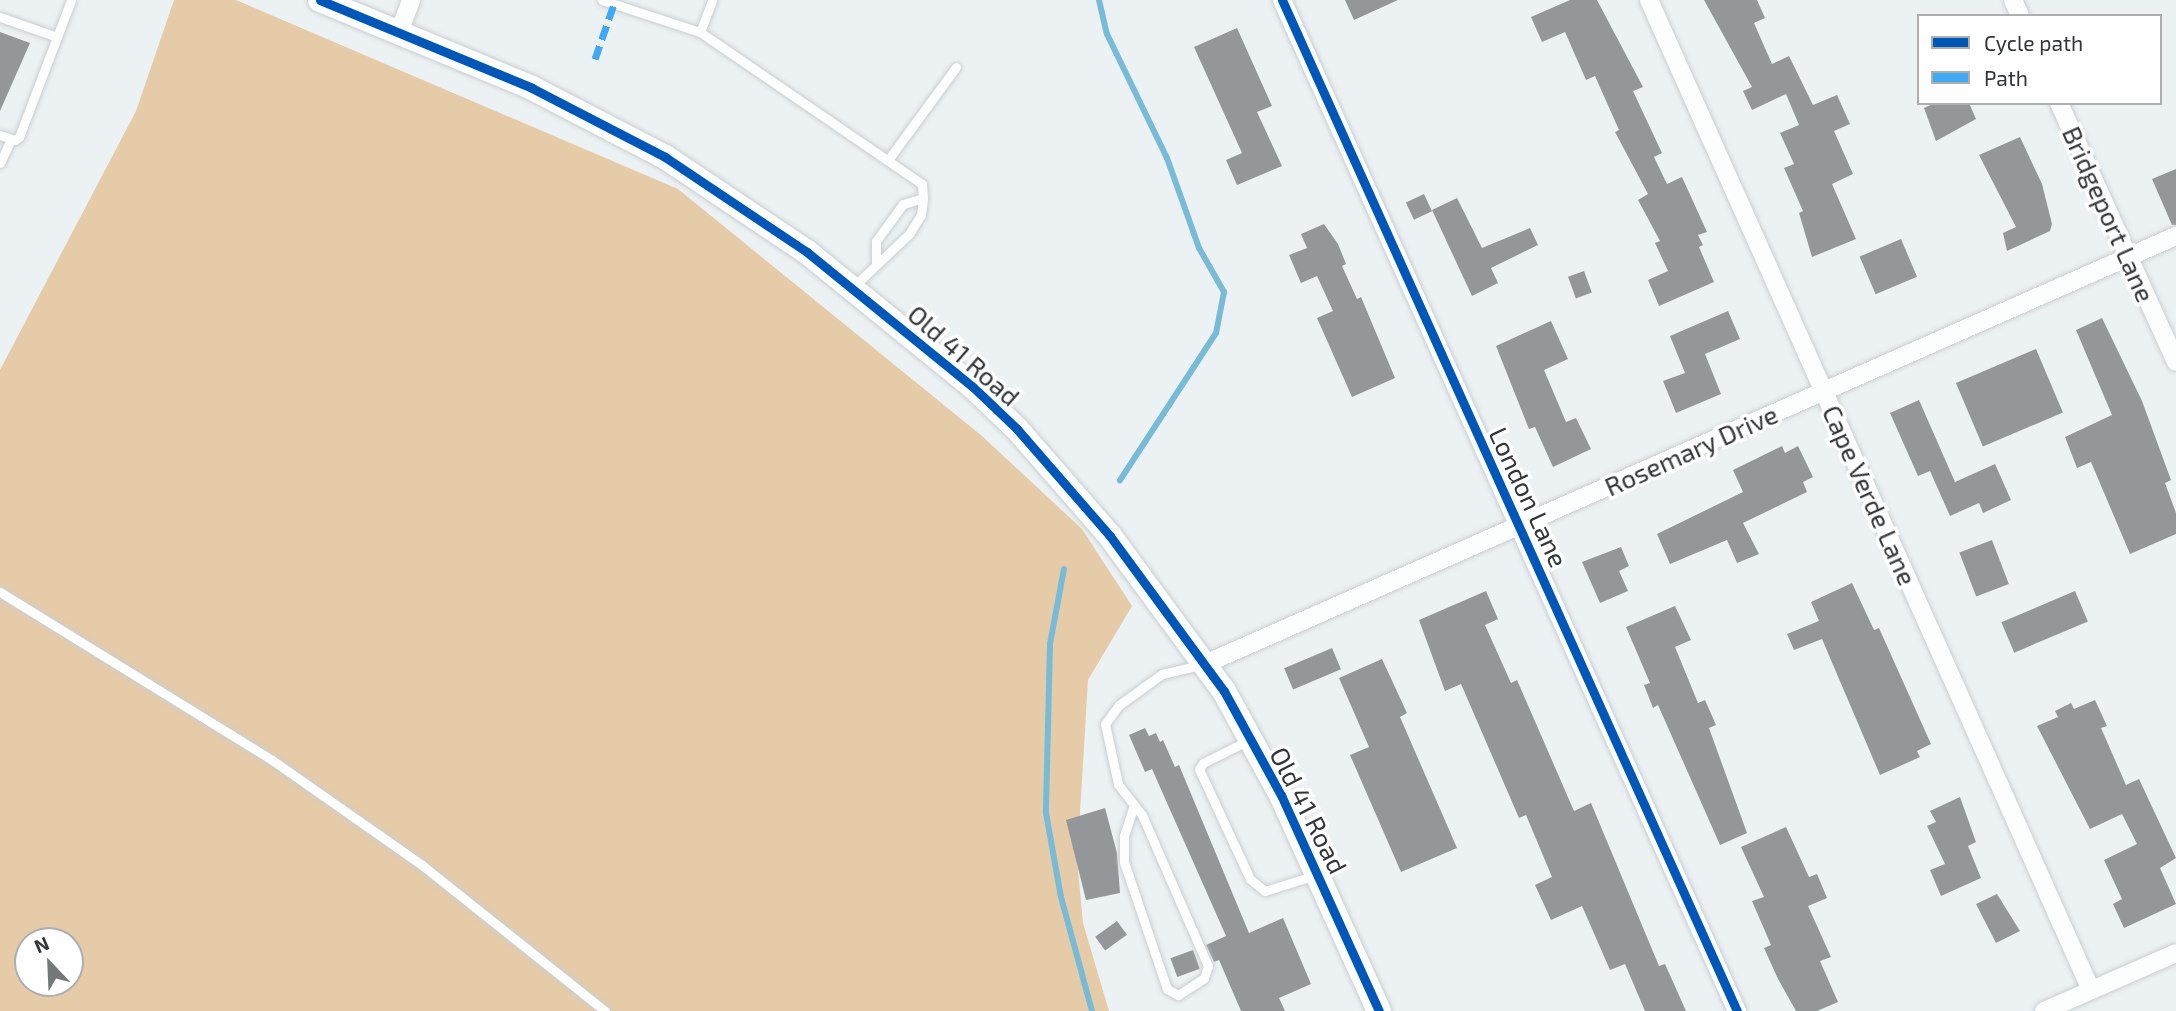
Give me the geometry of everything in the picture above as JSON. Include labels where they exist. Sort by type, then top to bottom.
[{"type":"street","name":"Old 41 Road","points":[[320,0],[348,5],[399,32],[532,89],[643,145],[736,202],[853,288],[1017,429],[1110,536],[1205,664],[1250,739],[1318,874],[1379,1011]]},
{"type":"street","points":[[399,32],[411,0]]},
{"type":"street","name":"London Lane","points":[[1282,0],[1737,1011]]},
{"type":"street","name":"Cape Verde Lane","points":[[1648,0],[2091,990]]},
{"type":"street","name":"Bridgeport Lane","points":[[2060,105],[2176,362]]},
{"type":"street","name":"Rosemary Drive","points":[[1205,664],[2176,236]]},
{"type":"street","points":[[2044,1011],[2176,953]]},
{"type":"lane","points":[[0,135],[10,139],[19,136],[71,0]]},
{"type":"lane","points":[[602,0],[700,32],[922,184],[921,215],[909,233],[853,288]]},
{"type":"lane","points":[[700,32],[712,0]]},
{"type":"lane","points":[[0,16],[57,37]]},
{"type":"lane","points":[[888,160],[956,67]]},
{"type":"lane","points":[[0,163],[10,139]]},
{"type":"lane","points":[[876,263],[876,241],[903,204],[922,198]]},
{"type":"lane","points":[[0,592],[272,760],[422,865],[605,1011]]},
{"type":"lane","points":[[1134,805],[1125,836],[1124,862],[1167,989],[1178,995],[1204,978],[1208,966],[1134,805],[1118,784],[1105,724],[1119,705],[1162,674],[1205,664]]},
{"type":"lane","points":[[1250,739],[1203,763],[1199,769],[1250,879],[1265,891],[1318,874]]},
{"type":"shaded area","points":[[174,0],[236,0],[678,189],[982,436],[1082,529],[1132,606],[1088,680],[1077,859],[1083,923],[1109,1011],[0,1011],[0,370],[136,111]]},
{"type":"building","points":[[1345,0],[1398,0],[1354,20]]},
{"type":"building","points":[[1570,0],[1597,0],[1643,87],[1633,91],[1662,153],[1654,157],[1667,184],[1682,177],[1707,232],[1698,235],[1703,245],[1699,247],[1714,282],[1659,306],[1648,280],[1668,271],[1655,243],[1660,241],[1638,200],[1648,194],[1615,132],[1619,130],[1595,76],[1586,80],[1565,32],[1542,42],[1531,17]]},
{"type":"building","points":[[1704,0],[1757,0],[1765,18],[1754,23],[1772,64],[1789,56],[1813,105],[1837,95],[1850,124],[1834,131],[1853,174],[1832,184],[1856,239],[1812,257],[1799,213],[1803,211],[1784,168],[1794,164],[1780,133],[1799,125],[1786,94],[1752,110],[1743,91],[1752,87]]},
{"type":"building","points":[[1237,28],[1272,106],[1257,112],[1282,166],[1237,185],[1226,160],[1242,153],[1194,47]]},
{"type":"building","points":[[0,32],[30,43],[0,111]]},
{"type":"building","points":[[1931,105],[1970,105],[1976,119],[1936,141],[1924,108]]},
{"type":"building","points":[[2020,137],[2042,184],[2052,224],[2050,231],[2007,251],[2003,233],[2016,227],[1979,155]]},
{"type":"building","points":[[2176,169],[2176,225],[2172,225],[2152,179]]},
{"type":"building","points":[[1424,194],[1432,211],[1414,220],[1406,202]]},
{"type":"building","points":[[1457,198],[1482,248],[1530,228],[1538,245],[1491,268],[1498,283],[1472,296],[1432,210]]},
{"type":"building","points":[[1324,224],[1338,244],[1346,264],[1342,266],[1357,299],[1361,297],[1395,378],[1352,397],[1317,318],[1333,311],[1317,276],[1301,283],[1289,255],[1307,248],[1301,234]]},
{"type":"building","points":[[1901,239],[1917,277],[1876,294],[1860,257]]},
{"type":"building","points":[[1584,271],[1592,293],[1576,298],[1568,277]]},
{"type":"building","points":[[1728,311],[1740,339],[1705,354],[1721,394],[1676,413],[1663,381],[1685,373],[1670,336]]},
{"type":"building","points":[[2102,318],[2142,401],[2171,480],[2165,483],[2176,513],[2176,534],[2130,554],[2091,462],[2077,468],[2065,437],[2112,415],[2076,330]]},
{"type":"building","points":[[1551,321],[1568,359],[1544,370],[1566,422],[1576,418],[1591,449],[1553,467],[1535,427],[1529,429],[1496,346]]},
{"type":"building","points":[[2036,349],[2063,413],[1983,447],[1956,383]]},
{"type":"building","points":[[1919,400],[1955,482],[1995,464],[2011,500],[1983,513],[1979,503],[1950,516],[1930,471],[1918,476],[1890,413]]},
{"type":"building","points":[[1782,446],[1785,453],[1798,446],[1813,477],[1803,482],[1807,492],[1743,523],[1759,554],[1737,563],[1727,540],[1670,564],[1657,534],[1743,492],[1733,470]]},
{"type":"building","points":[[1992,540],[2009,584],[1976,596],[1959,553]]},
{"type":"building","points":[[1621,547],[1629,566],[1619,571],[1628,591],[1600,603],[1582,562]]},
{"type":"building","points":[[1852,583],[1874,630],[1879,628],[1931,744],[1917,751],[1920,757],[1880,775],[1822,639],[1794,650],[1787,634],[1819,621],[1811,602]]},
{"type":"building","points":[[1486,591],[1498,619],[1485,625],[1511,683],[1517,680],[1574,811],[1591,803],[1659,966],[1665,964],[1686,1011],[1645,1011],[1625,964],[1610,970],[1582,906],[1551,920],[1535,885],[1552,877],[1526,815],[1519,818],[1461,684],[1445,691],[1419,620]]},
{"type":"building","points":[[2075,591],[2088,621],[2014,653],[2001,622]]},
{"type":"building","points":[[1675,606],[1691,640],[1675,647],[1698,703],[1705,700],[1716,725],[1709,728],[1747,833],[1720,845],[1658,705],[1653,708],[1644,685],[1650,683],[1626,627]]},
{"type":"building","points":[[1332,648],[1341,669],[1293,689],[1284,668]]},
{"type":"building","points":[[1382,659],[1407,713],[1400,717],[1457,848],[1401,872],[1350,755],[1369,747],[1339,678]]},
{"type":"building","points":[[2095,700],[2107,726],[2101,728],[2126,785],[2139,779],[2176,858],[2160,868],[2176,904],[2124,928],[2113,904],[2122,899],[2104,860],[2137,844],[2122,814],[2090,829],[2037,726],[2058,717],[2055,711],[2071,703],[2074,709]]},
{"type":"building","points":[[1145,728],[1149,736],[1156,733],[1160,742],[1163,740],[1175,767],[1179,765],[1249,933],[1283,918],[1311,984],[1279,998],[1285,1011],[1241,1011],[1219,960],[1214,962],[1206,945],[1226,936],[1152,769],[1145,772],[1129,735]]},
{"type":"building","points":[[1960,797],[1976,842],[1968,846],[1981,878],[1941,896],[1930,870],[1945,864],[1927,826],[1936,822],[1930,811]]},
{"type":"building","points":[[1105,808],[1117,853],[1120,893],[1086,900],[1066,820]]},
{"type":"building","points":[[1786,827],[1809,877],[1817,874],[1827,898],[1808,906],[1831,957],[1820,961],[1838,1002],[1817,1011],[1796,1011],[1778,979],[1764,948],[1771,945],[1752,901],[1764,897],[1741,847]]},
{"type":"building","points":[[1997,894],[2020,931],[1996,943],[1976,904]]},
{"type":"building","points":[[1117,921],[1127,935],[1105,951],[1095,937]]},
{"type":"building","points":[[1193,950],[1200,969],[1177,977],[1170,958]]},
{"type":"waterway","points":[[1099,0],[1107,34],[1167,158],[1199,248],[1224,292],[1216,333],[1120,480]]},
{"type":"waterway","points":[[1064,569],[1050,644],[1046,813],[1061,897],[1092,1011]]},
{"type":"marked path","points":[[595,59],[614,4]]},
{"type":"cycle path","points":[[320,0],[532,88],[665,157],[807,252],[972,386],[1017,429],[1110,536],[1224,691],[1281,795],[1379,1011]]},
{"type":"cycle path","points":[[1282,0],[1737,1011]]}]
